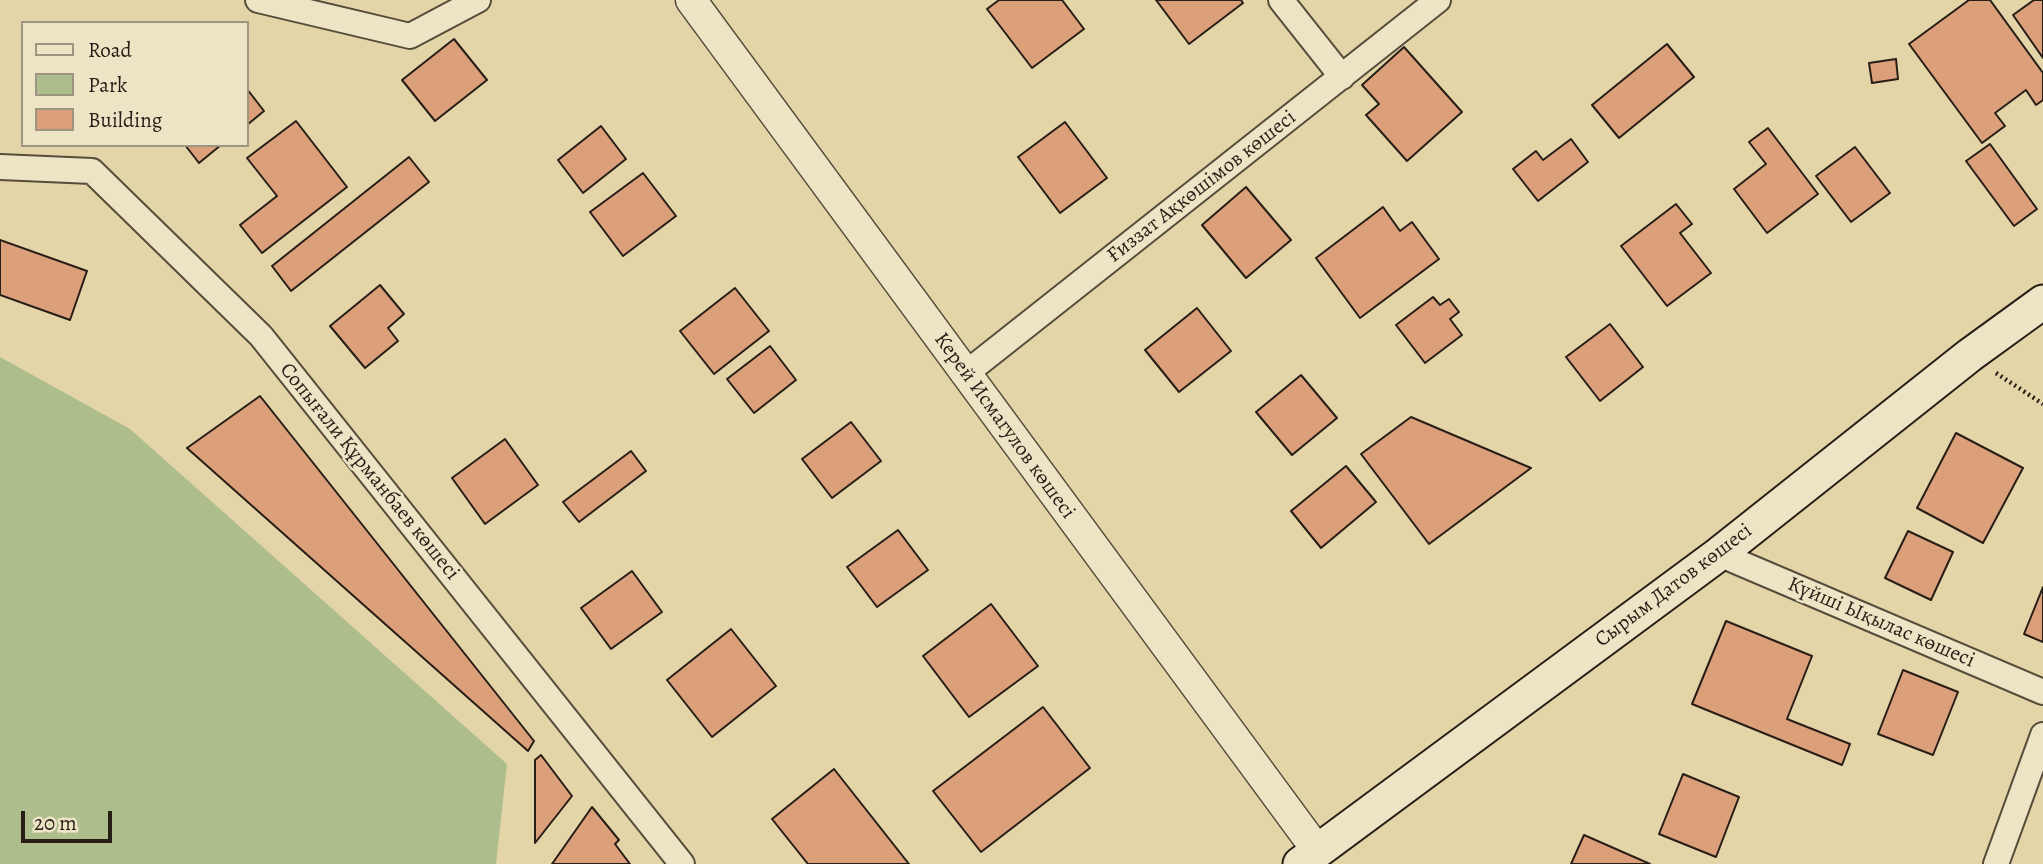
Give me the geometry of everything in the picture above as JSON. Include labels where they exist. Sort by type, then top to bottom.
[{"type":"main road","name":"Сырым Датов көшесі","points":[[1309,857],[1719,554],[1970,355],[2043,302]]},
{"type":"street","points":[[258,0],[410,36],[478,0]]},
{"type":"street","name":"Керей Исмагулов көшесі","points":[[691,0],[965,374],[1309,857]]},
{"type":"street","points":[[1281,0],[1342,77]]},
{"type":"street","name":"Ғиззат Ақкөшімов көшесi","points":[[965,374],[1438,0]]},
{"type":"street","name":"Сопығали Құрманбаев көшесі","points":[[0,167],[92,171],[261,336],[682,864]]},
{"type":"street","name":"Күйші Ықылас көшесі","points":[[1719,554],[2043,692]]},
{"type":"street","points":[[1996,864],[2043,735]]},
{"type":"path","points":[[1970,355],[2043,404]]},
{"type":"green space","points":[[0,357],[130,429],[507,764],[496,864],[0,864]]},
{"type":"building","points":[[999,0],[1062,0],[1084,29],[1032,68],[987,9]]},
{"type":"building","points":[[1156,0],[1241,0],[1243,3],[1189,44]]},
{"type":"building","points":[[1969,0],[1990,0],[2043,73],[2043,100],[2036,105],[2026,90],[1995,113],[2005,126],[1982,143],[1909,44]]},
{"type":"building","points":[[2034,0],[2043,0],[2043,58],[2013,15]]},
{"type":"building","points":[[454,39],[487,80],[435,121],[402,80]]},
{"type":"building","points":[[1667,44],[1694,77],[1619,138],[1592,105]]},
{"type":"building","points":[[1404,47],[1462,112],[1407,161],[1366,115],[1379,104],[1362,85]]},
{"type":"building","points":[[1896,59],[1898,79],[1872,83],[1869,63]]},
{"type":"building","points":[[248,90],[264,111],[248,124]]},
{"type":"building","points":[[296,121],[347,187],[262,253],[240,225],[277,196],[247,158]]},
{"type":"building","points":[[1065,122],[1107,178],[1060,213],[1018,157]]},
{"type":"building","points":[[601,126],[626,159],[583,193],[558,160]]},
{"type":"building","points":[[1768,128],[1818,194],[1767,233],[1734,189],[1766,164],[1749,142]]},
{"type":"building","points":[[1571,139],[1588,162],[1538,201],[1513,169],[1536,151],[1543,160]]},
{"type":"building","points":[[1990,144],[2037,209],[2014,226],[1966,161]]},
{"type":"building","points":[[187,147],[219,147],[199,163]]},
{"type":"building","points":[[1855,147],[1890,193],[1851,222],[1816,176]]},
{"type":"building","points":[[409,157],[429,182],[291,291],[272,266]]},
{"type":"building","points":[[643,173],[676,216],[623,256],[590,212]]},
{"type":"building","points":[[1246,187],[1291,240],[1246,278],[1202,225]]},
{"type":"building","points":[[1676,204],[1692,224],[1680,233],[1711,273],[1667,306],[1621,246]]},
{"type":"building","points":[[1383,207],[1400,231],[1412,222],[1439,259],[1360,318],[1316,258]]},
{"type":"building","points":[[0,240],[87,271],[70,320],[0,295]]},
{"type":"building","points":[[380,285],[404,314],[388,328],[398,341],[365,368],[330,326]]},
{"type":"building","points":[[735,288],[769,331],[714,374],[680,331]]},
{"type":"building","points":[[1433,297],[1440,305],[1449,299],[1459,312],[1450,319],[1462,335],[1425,363],[1396,325]]},
{"type":"building","points":[[1197,308],[1231,351],[1179,392],[1145,350]]},
{"type":"building","points":[[1610,324],[1643,367],[1600,401],[1566,357]]},
{"type":"building","points":[[770,346],[796,380],[754,413],[727,379]]},
{"type":"building","points":[[1301,375],[1337,418],[1292,455],[1256,412]]},
{"type":"building","points":[[260,396],[534,741],[528,751],[187,448]]},
{"type":"building","points":[[1411,417],[1531,468],[1429,544],[1361,454]]},
{"type":"building","points":[[851,422],[881,461],[832,498],[802,459]]},
{"type":"building","points":[[1956,433],[2023,468],[1983,543],[1917,508]]},
{"type":"building","points":[[505,439],[538,485],[485,524],[452,478]]},
{"type":"building","points":[[631,451],[646,471],[579,522],[563,502]]},
{"type":"building","points":[[1346,466],[1376,502],[1321,548],[1291,511]]},
{"type":"building","points":[[898,530],[928,570],[877,607],[847,567]]},
{"type":"building","points":[[1908,531],[1953,552],[1931,600],[1885,578]]},
{"type":"building","points":[[632,571],[662,612],[611,649],[581,608]]},
{"type":"building","points":[[2043,587],[2043,642],[2024,634]]},
{"type":"building","points":[[991,604],[1038,666],[969,717],[923,656]]},
{"type":"building","points":[[1726,621],[1812,656],[1787,719],[1850,744],[1842,765],[1692,704]]},
{"type":"building","points":[[731,629],[776,686],[712,737],[667,680]]},
{"type":"building","points":[[1903,670],[1958,692],[1933,755],[1878,734]]},
{"type":"building","points":[[1043,707],[1090,768],[981,852],[933,791]]},
{"type":"building","points":[[541,755],[572,796],[535,843],[535,760]]},
{"type":"building","points":[[834,769],[909,864],[808,864],[772,819]]},
{"type":"building","points":[[1683,774],[1739,797],[1716,857],[1659,834]]},
{"type":"building","points":[[592,807],[619,840],[615,844],[630,864],[552,864]]},
{"type":"building","points":[[1584,835],[1650,864],[1571,864]]}]
